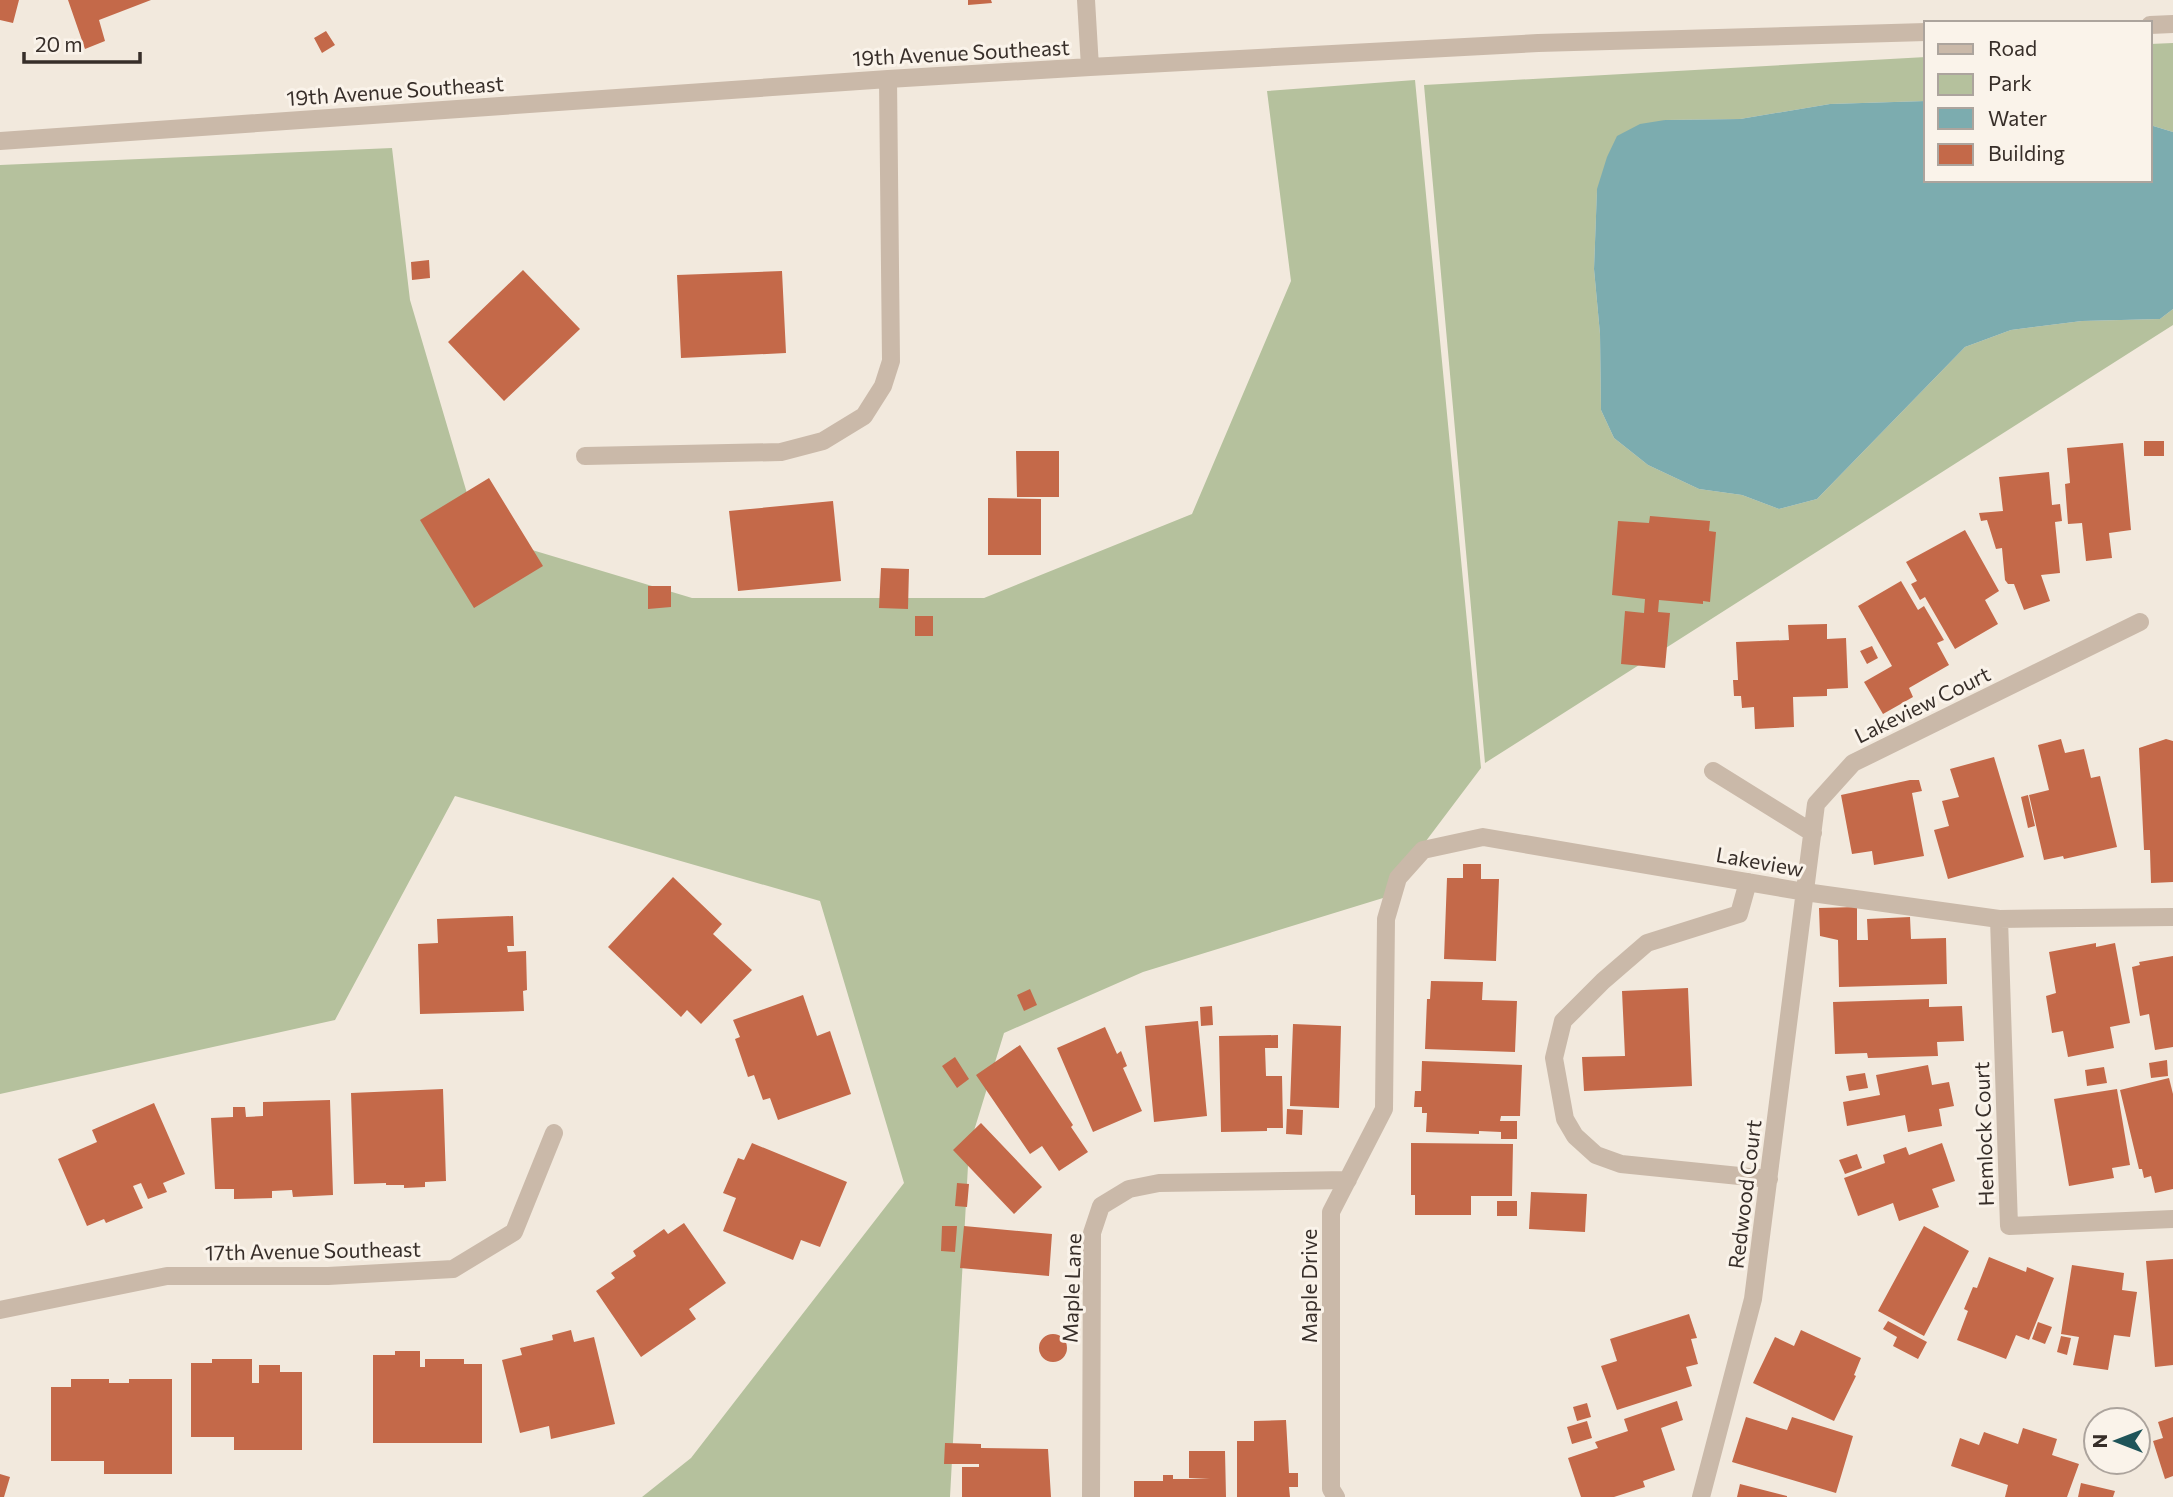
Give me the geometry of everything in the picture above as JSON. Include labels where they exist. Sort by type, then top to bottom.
[{"type":"street","points":[[1086,0],[1090,67]]},
{"type":"street","points":[[2152,25],[2173,24]]},
{"type":"street","name":"19th Avenue Southeast","points":[[0,141],[1090,67],[1538,43],[1924,32]]},
{"type":"street","points":[[585,456],[781,452],[822,441],[864,416],[883,386],[891,361],[888,79]]},
{"type":"street","name":"Lakeview Court","points":[[1805,892],[1816,804],[1853,763],[2140,622]]},
{"type":"street","points":[[1713,771],[1812,834]]},
{"type":"street","name":"Lakeview","points":[[1386,919],[1398,878],[1423,850],[1483,836],[1805,892],[1999,919],[2173,917]]},
{"type":"street","points":[[1748,882],[1739,914],[1647,943],[1603,981],[1563,1021],[1554,1058],[1565,1119],[1575,1136],[1596,1156],[1620,1164],[1769,1179]]},
{"type":"street","name":"Redwood Court","points":[[1701,1497],[1753,1299],[1805,892]]},
{"type":"street","name":"Maple Drive","points":[[1336,1497],[1331,1489],[1331,1212],[1384,1109],[1386,919]]},
{"type":"street","name":"Hemlock Court","points":[[1999,919],[2009,1226],[2173,1219]]},
{"type":"street","name":"17th Avenue Southeast","points":[[0,1310],[167,1276],[328,1276],[453,1269],[514,1232],[554,1133]]},
{"type":"street","name":"Maple Lane","points":[[1091,1497],[1092,1233],[1101,1206],[1129,1189],[1159,1183],[1348,1180]]},
{"type":"green space","points":[[2173,43],[2173,132],[2152,126],[2152,44]]},
{"type":"green space","points":[[1924,57],[1924,101],[1830,104],[1740,119],[1665,120],[1597,190],[1594,269],[1600,334],[1601,410],[1614,438],[1648,465],[1699,489],[1742,495],[1779,509],[1817,499],[1965,347],[2011,330],[2082,321],[2160,319],[2173,309],[2173,325],[1485,763],[1424,85]]},
{"type":"green space","points":[[1415,80],[1481,768],[1383,898],[1143,972],[1004,1033],[969,1147],[950,1497],[642,1497],[691,1458],[904,1183],[820,901],[455,796],[335,1020],[0,1094],[0,165],[392,148],[410,300],[479,534],[692,598],[984,598],[1192,514],[1291,281],[1267,91]]},
{"type":"water","points":[[1924,101],[1924,182],[2152,182],[2152,126],[2173,132],[2173,309],[2160,319],[2082,321],[2011,330],[1965,347],[1817,499],[1779,509],[1742,495],[1699,489],[1648,465],[1614,438],[1601,410],[1600,334],[1594,269],[1597,189],[1617,136],[1640,124],[1665,120],[1740,119],[1830,104]]},
{"type":"building","points":[[0,0],[19,0],[13,23],[0,20]]},
{"type":"building","points":[[68,0],[151,0],[99,20],[105,41],[85,49]]},
{"type":"building","points":[[968,0],[991,0],[992,3],[968,5]]},
{"type":"building","points":[[326,31],[335,45],[322,53],[314,38]]},
{"type":"building","points":[[429,260],[430,278],[412,280],[411,262]]},
{"type":"building","points":[[523,270],[580,329],[504,401],[448,342]]},
{"type":"building","points":[[782,271],[786,353],[681,358],[677,275]]},
{"type":"building","points":[[2144,441],[2164,441],[2164,456],[2144,456]]},
{"type":"building","points":[[2123,443],[2131,530],[2109,533],[2112,558],[2086,561],[2082,523],[2068,524],[2065,484],[2070,483],[2067,448]]},
{"type":"building","points":[[1016,451],[1059,451],[1059,497],[1017,497]]},
{"type":"building","points":[[2049,472],[2052,505],[2060,504],[2062,521],[2055,522],[2060,573],[2041,575],[2050,601],[2024,610],[2014,584],[2008,584],[2005,580],[2002,548],[1996,549],[1987,520],[1981,521],[1979,513],[2003,511],[1999,477]]},
{"type":"building","points":[[489,478],[543,566],[474,608],[420,520]]},
{"type":"building","points":[[988,498],[1041,499],[1041,555],[988,555]]},
{"type":"building","points":[[833,501],[841,581],[738,591],[729,511]]},
{"type":"building","points":[[1650,516],[1710,521],[1709,531],[1716,532],[1710,602],[1703,601],[1703,604],[1659,600],[1658,612],[1670,613],[1665,668],[1621,664],[1625,611],[1644,613],[1645,599],[1612,595],[1618,521],[1649,523]]},
{"type":"building","points":[[1965,530],[1999,591],[1985,600],[1998,624],[1955,649],[1925,597],[1920,600],[1911,584],[1917,581],[1906,562]]},
{"type":"building","points":[[881,568],[909,569],[908,609],[879,608]]},
{"type":"building","points":[[1901,581],[1918,610],[1924,606],[1944,640],[1937,643],[1949,665],[1909,688],[1913,697],[1883,714],[1864,682],[1892,666],[1858,606]]},
{"type":"building","points":[[648,586],[671,586],[671,607],[648,609]]},
{"type":"building","points":[[915,616],[933,616],[933,636],[915,636]]},
{"type":"building","points":[[1827,624],[1827,639],[1846,638],[1848,688],[1827,689],[1827,696],[1793,697],[1794,727],[1755,729],[1754,707],[1742,708],[1741,696],[1734,696],[1733,680],[1738,680],[1736,642],[1789,640],[1788,625]]},
{"type":"building","points":[[1872,646],[1878,658],[1867,664],[1860,651]]},
{"type":"building","points":[[2061,739],[2065,753],[2084,749],[2091,778],[2100,776],[2117,847],[2064,859],[2063,856],[2044,860],[2029,795],[2049,790],[2038,745]]},
{"type":"building","points":[[2166,739],[2173,741],[2173,882],[2151,883],[2150,850],[2144,850],[2139,748]]},
{"type":"building","points":[[1994,757],[2024,857],[1948,879],[1934,830],[1949,826],[1942,801],[1959,797],[1950,769]]},
{"type":"building","points":[[1919,780],[1922,791],[1912,793],[1924,856],[1874,865],[1872,851],[1852,854],[1841,795]]},
{"type":"building","points":[[2028,795],[2035,826],[2028,828],[2021,797]]},
{"type":"building","points":[[1463,864],[1481,864],[1481,879],[1499,879],[1496,961],[1444,959],[1447,878],[1463,878]]},
{"type":"building","points":[[673,877],[722,924],[713,934],[752,970],[701,1024],[687,1010],[681,1017],[608,947]]},
{"type":"building","points":[[1857,907],[1857,940],[1868,940],[1867,919],[1910,917],[1911,939],[1946,938],[1947,984],[1839,987],[1838,940],[1820,936],[1819,908]]},
{"type":"building","points":[[513,916],[514,946],[507,946],[508,952],[526,951],[527,990],[523,991],[524,1011],[420,1014],[418,944],[438,943],[437,919]]},
{"type":"building","points":[[2096,943],[2096,947],[2115,943],[2130,1023],[2110,1027],[2114,1048],[2068,1057],[2063,1031],[2052,1033],[2046,996],[2056,993],[2049,952]]},
{"type":"building","points":[[2173,956],[2173,1047],[2155,1050],[2149,1014],[2140,1016],[2132,967],[2140,965],[2139,962]]},
{"type":"building","points":[[1431,981],[1483,982],[1482,1000],[1517,1001],[1515,1052],[1425,1049],[1427,999],[1430,999]]},
{"type":"building","points":[[1688,988],[1692,1086],[1584,1091],[1582,1057],[1625,1056],[1622,991]]},
{"type":"building","points":[[1030,989],[1037,1005],[1024,1011],[1017,995]]},
{"type":"building","points":[[803,995],[817,1036],[830,1031],[851,1094],[778,1120],[770,1098],[763,1100],[754,1075],[748,1077],[735,1039],[740,1037],[733,1020]]},
{"type":"building","points":[[1929,999],[1929,1007],[1962,1006],[1964,1041],[1937,1042],[1938,1056],[1868,1058],[1867,1053],[1835,1054],[1833,1002]]},
{"type":"building","points":[[1212,1006],[1213,1025],[1201,1026],[1200,1007]]},
{"type":"building","points":[[1198,1021],[1207,1116],[1154,1122],[1145,1026]]},
{"type":"building","points":[[1293,1024],[1341,1026],[1339,1108],[1290,1106]]},
{"type":"building","points":[[1105,1027],[1117,1054],[1121,1051],[1127,1066],[1123,1068],[1142,1111],[1093,1132],[1057,1048]]},
{"type":"building","points":[[1278,1035],[1278,1048],[1265,1048],[1266,1076],[1282,1076],[1283,1128],[1221,1132],[1219,1036]]},
{"type":"building","points":[[1020,1045],[1088,1152],[1059,1171],[1042,1146],[1030,1154],[976,1075]]},
{"type":"building","points":[[955,1057],[969,1079],[957,1088],[942,1066]]},
{"type":"building","points":[[2167,1060],[2168,1076],[2151,1078],[2149,1063]]},
{"type":"building","points":[[1422,1061],[1522,1065],[1520,1116],[1501,1116],[1500,1121],[1517,1121],[1517,1139],[1501,1139],[1501,1132],[1426,1132],[1427,1113],[1422,1113],[1422,1107],[1414,1107],[1415,1091],[1421,1091]]},
{"type":"building","points":[[1928,1065],[1932,1085],[1949,1082],[1954,1106],[1939,1109],[1942,1126],[1908,1132],[1905,1115],[1847,1126],[1843,1102],[1880,1095],[1876,1075]]},
{"type":"building","points":[[2104,1067],[2107,1083],[2087,1086],[2085,1070]]},
{"type":"building","points":[[1865,1073],[1868,1088],[1849,1091],[1846,1076]]},
{"type":"building","points":[[2169,1078],[2173,1094],[2173,1189],[2155,1193],[2151,1176],[2144,1178],[2142,1169],[2139,1169],[2120,1090]]},
{"type":"building","points":[[443,1089],[446,1181],[425,1182],[425,1187],[404,1188],[404,1185],[386,1183],[354,1184],[351,1093]]},
{"type":"building","points":[[2117,1089],[2130,1165],[2112,1168],[2114,1178],[2069,1186],[2054,1099]]},
{"type":"building","points":[[330,1100],[333,1195],[293,1197],[292,1190],[272,1191],[272,1198],[234,1199],[234,1189],[215,1189],[211,1118],[233,1117],[233,1107],[245,1107],[246,1117],[263,1116],[263,1102]]},
{"type":"building","points":[[154,1103],[185,1174],[163,1183],[167,1192],[148,1199],[141,1183],[133,1186],[143,1208],[106,1223],[104,1219],[87,1226],[58,1159],[97,1142],[92,1130]]},
{"type":"building","points":[[1287,1109],[1303,1110],[1302,1135],[1286,1134]]},
{"type":"building","points":[[981,1123],[1042,1187],[1014,1214],[953,1150]]},
{"type":"building","points":[[752,1143],[847,1182],[820,1247],[801,1240],[793,1260],[723,1231],[736,1198],[723,1193],[738,1158],[744,1160]]},
{"type":"building","points":[[1411,1143],[1513,1144],[1512,1196],[1471,1196],[1471,1215],[1415,1215],[1415,1195],[1411,1195]]},
{"type":"building","points":[[1942,1143],[1955,1181],[1932,1189],[1939,1207],[1899,1221],[1893,1203],[1858,1216],[1844,1178],[1885,1163],[1883,1155],[1906,1147],[1909,1155]]},
{"type":"building","points":[[1857,1154],[1862,1168],[1845,1174],[1839,1160]]},
{"type":"building","points":[[957,1183],[969,1184],[967,1207],[955,1206]]},
{"type":"building","points":[[1531,1192],[1587,1194],[1585,1232],[1529,1229]]},
{"type":"building","points":[[1497,1201],[1517,1201],[1517,1216],[1497,1216]]},
{"type":"building","points":[[684,1223],[726,1283],[689,1309],[696,1319],[641,1357],[596,1291],[615,1278],[611,1273],[636,1256],[633,1251],[664,1229],[668,1234]]},
{"type":"building","points":[[942,1226],[957,1226],[955,1252],[941,1251]]},
{"type":"building","points":[[964,1226],[1052,1234],[1049,1276],[960,1268]]},
{"type":"building","points":[[1924,1226],[1969,1251],[1924,1336],[1878,1311]]},
{"type":"building","points":[[1989,1257],[2026,1272],[2027,1267],[2054,1278],[2029,1340],[2016,1335],[2006,1359],[1957,1340],[1968,1311],[1964,1309],[1973,1287],[1977,1288]]},
{"type":"building","points":[[2173,1259],[2173,1365],[2155,1367],[2146,1261]]},
{"type":"building","points":[[2072,1265],[2124,1273],[2122,1290],[2137,1292],[2130,1337],[2114,1335],[2108,1370],[2073,1365],[2079,1337],[2061,1334]]},
{"type":"building","points":[[1689,1314],[1697,1338],[1691,1339],[1698,1364],[1686,1367],[1692,1386],[1617,1410],[1601,1366],[1617,1361],[1610,1339]]},
{"type":"building","points":[[1888,1321],[1927,1342],[1918,1359],[1893,1346],[1897,1337],[1883,1329]]},
{"type":"building","points":[[2038,1322],[2052,1327],[2045,1344],[2032,1339]]},
{"type":"building","points":[[571,1330],[574,1342],[594,1337],[615,1424],[551,1439],[549,1426],[520,1433],[502,1360],[522,1355],[520,1348],[553,1340],[552,1335]]},
{"type":"building","points":[[1801,1330],[1861,1358],[1854,1375],[1856,1376],[1834,1421],[1753,1383],[1775,1337],[1794,1346]]},
{"type":"building","points":[[1053,1334],[1063,1338],[1067,1348],[1063,1358],[1053,1362],[1043,1358],[1039,1348],[1043,1338]]},
{"type":"building","points":[[2061,1336],[2071,1338],[2067,1355],[2057,1352]]},
{"type":"building","points":[[395,1351],[420,1351],[420,1367],[425,1367],[425,1359],[464,1359],[464,1364],[482,1364],[482,1443],[373,1443],[373,1355],[395,1355]]},
{"type":"building","points":[[212,1359],[252,1359],[252,1383],[259,1383],[259,1365],[280,1365],[280,1372],[302,1372],[302,1450],[234,1450],[234,1437],[191,1437],[191,1363],[212,1363]]},
{"type":"building","points":[[71,1379],[109,1379],[109,1383],[129,1383],[129,1379],[172,1379],[172,1474],[104,1474],[104,1461],[51,1461],[51,1387],[71,1387]]},
{"type":"building","points":[[1677,1401],[1683,1420],[1661,1428],[1675,1470],[1643,1481],[1645,1487],[1614,1497],[1581,1497],[1568,1458],[1598,1448],[1595,1442],[1628,1431],[1624,1419]]},
{"type":"building","points":[[1587,1403],[1591,1417],[1577,1421],[1573,1407]]},
{"type":"building","points":[[1746,1417],[1787,1430],[1792,1417],[1853,1436],[1836,1493],[1732,1462]]},
{"type":"building","points":[[2173,1417],[2173,1476],[2165,1479],[2153,1441],[2163,1438],[2158,1422]]},
{"type":"building","points":[[1286,1420],[1289,1473],[1298,1473],[1298,1487],[1289,1487],[1290,1497],[1237,1497],[1237,1441],[1254,1441],[1254,1421]]},
{"type":"building","points":[[1587,1421],[1592,1438],[1572,1444],[1567,1427]]},
{"type":"building","points":[[2023,1428],[2057,1439],[2052,1455],[2079,1464],[2067,1497],[2005,1497],[2008,1485],[1951,1466],[1960,1438],[1979,1445],[1984,1432],[2018,1444]]},
{"type":"building","points":[[945,1443],[981,1444],[981,1448],[1048,1449],[1051,1497],[962,1497],[962,1467],[979,1467],[979,1464],[944,1464]]},
{"type":"building","points":[[1189,1451],[1225,1451],[1226,1497],[1134,1497],[1134,1481],[1163,1481],[1163,1475],[1173,1475],[1173,1479],[1210,1479],[1189,1478]]},
{"type":"building","points":[[0,1474],[10,1477],[4,1497],[0,1497]]},
{"type":"building","points":[[2081,1483],[2115,1491],[2113,1497],[2078,1497]]},
{"type":"building","points":[[1740,1484],[1787,1496],[1787,1497],[1737,1497]]}]
